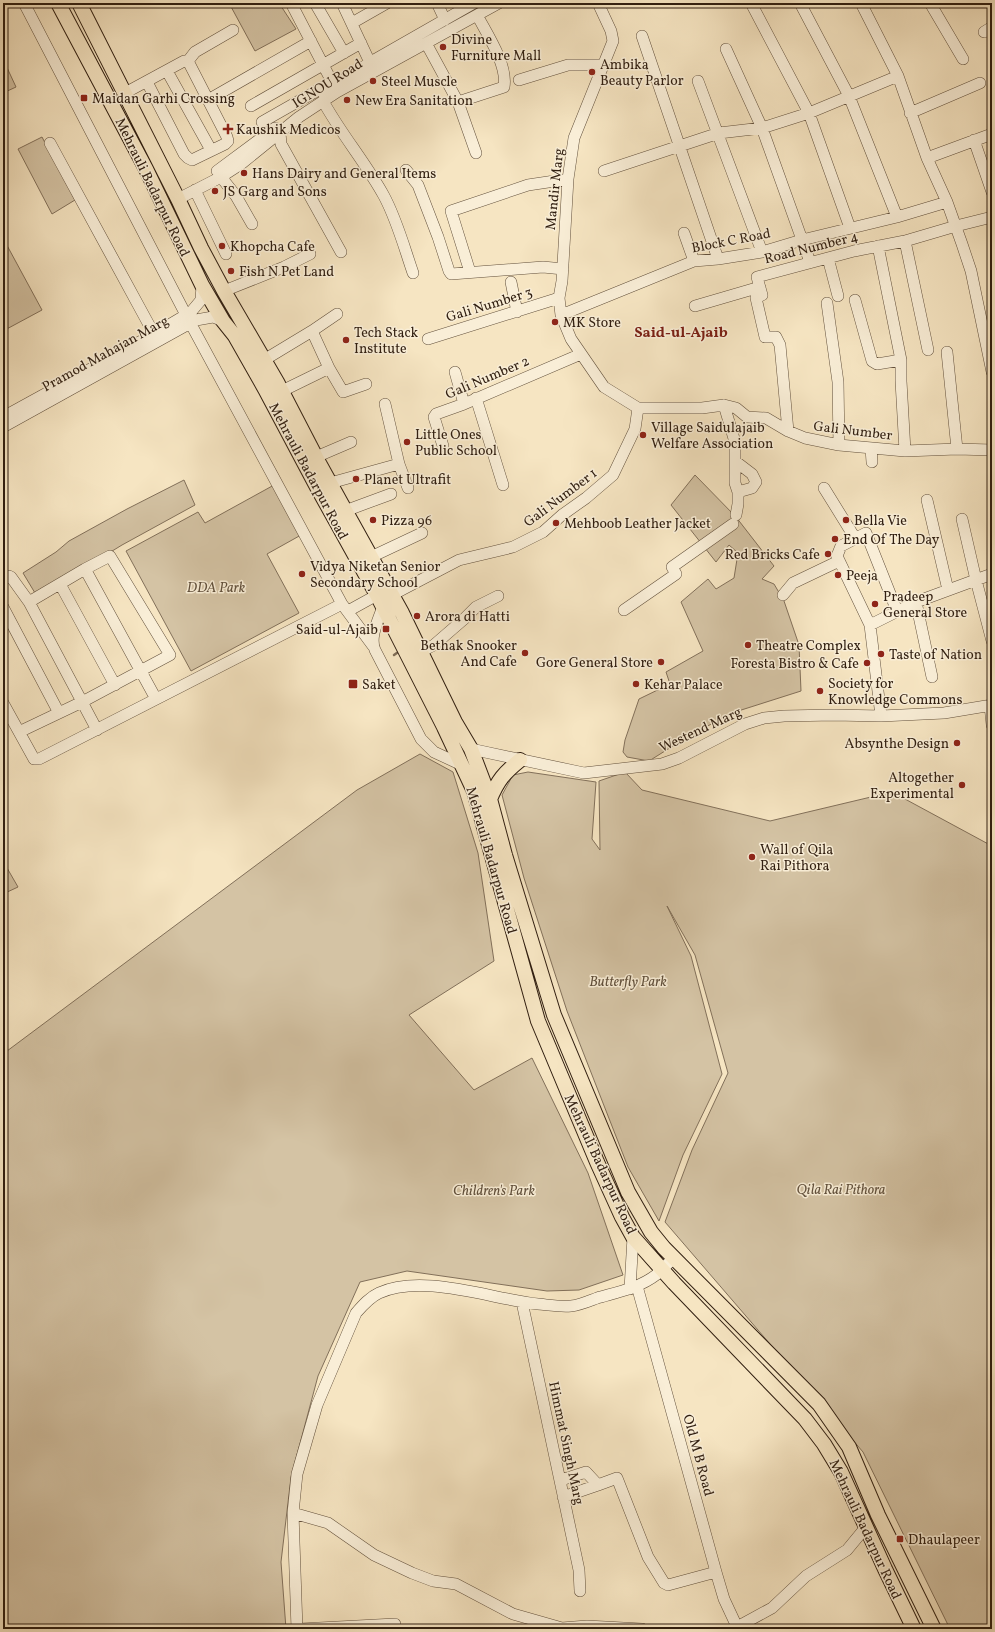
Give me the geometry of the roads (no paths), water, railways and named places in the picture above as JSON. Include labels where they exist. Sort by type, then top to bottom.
[{"type":"main road","name":"Mehrauli Badarpur Road","points":[[58,3],[146,169],[202,285],[223,321],[235,336],[265,389],[323,484],[462,765],[474,791],[538,1021],[597,1162],[622,1217],[633,1237],[805,1419],[841,1472],[915,1629]]},
{"type":"main road","name":"Mehrauli Badarpur Road","points":[[79,3],[224,291],[282,391],[316,457],[323,484],[345,511],[371,557],[422,651],[455,722],[471,749],[490,799],[504,855],[554,1015],[628,1192],[652,1232],[674,1258],[819,1404],[838,1430],[855,1460],[878,1515],[932,1625]]},
{"type":"main road","points":[[490,799],[496,783],[520,760]]},
{"type":"main road","points":[[915,1629],[932,1625]]},
{"type":"street","points":[[24,3],[189,318],[345,607],[373,646],[421,739],[434,752],[462,765]]},
{"type":"street","points":[[262,122],[329,83],[330,80],[291,3]]},
{"type":"street","points":[[315,3],[344,53]]},
{"type":"street","points":[[342,3],[372,67]]},
{"type":"street","points":[[352,23],[387,3]]},
{"type":"street","points":[[437,3],[445,20]]},
{"type":"street","name":"IGNOU Road","points":[[177,196],[195,190],[221,177],[241,164],[323,101],[372,67],[474,3]]},
{"type":"street","name":"IGNOU Road","points":[[177,196],[222,168],[258,140],[335,85],[426,43],[499,3]]},
{"type":"street","name":"Mandir Marg","points":[[561,315],[559,298],[563,269],[568,179],[574,138],[613,41],[613,36],[598,3]]},
{"type":"street","points":[[751,3],[808,113],[850,228]]},
{"type":"street","points":[[800,3],[849,96],[897,217]]},
{"type":"street","points":[[930,3],[963,59]]},
{"type":"street","points":[[863,4],[898,76],[927,158],[956,226],[971,271],[992,372]]},
{"type":"street","points":[[458,102],[504,87],[504,75],[498,55],[477,15]]},
{"type":"street","points":[[125,94],[184,61],[188,61],[195,52],[233,30]]},
{"type":"street","points":[[642,36],[718,259]]},
{"type":"street","points":[[208,100],[311,41]]},
{"type":"street","points":[[250,106],[361,43]]},
{"type":"street","points":[[426,43],[458,102],[476,153]]},
{"type":"street","points":[[726,49],[762,128],[810,262]]},
{"type":"street","points":[[147,82],[184,154],[192,160],[228,141],[188,61]]},
{"type":"street","points":[[519,80],[568,65],[604,65]]},
{"type":"street","points":[[167,71],[211,150]]},
{"type":"street","points":[[604,171],[719,133],[762,128],[808,113],[898,76]]},
{"type":"street","points":[[698,81],[719,133],[762,252]]},
{"type":"street","points":[[910,113],[980,83]]},
{"type":"street","points":[[323,101],[335,123],[383,195],[393,216],[413,273]]},
{"type":"street","points":[[280,133],[281,144],[341,252]]},
{"type":"street","points":[[927,158],[992,134]]},
{"type":"street","points":[[974,140],[992,192]]},
{"type":"street","points":[[50,143],[154,334]]},
{"type":"street","points":[[406,170],[413,176],[418,185],[449,271],[453,274],[543,267],[563,269]]},
{"type":"street","points":[[221,177],[236,196],[252,224]]},
{"type":"street","points":[[470,272],[451,210],[528,186],[568,179]]},
{"type":"street","points":[[195,190],[226,254]]},
{"type":"street","name":"Block C Road","points":[[561,315],[694,261],[762,252],[802,240],[897,217],[947,202]]},
{"type":"street","name":"Road Number 4","points":[[788,431],[780,345],[776,338],[765,337],[756,298],[762,295],[757,277],[854,251],[904,241],[992,217]]},
{"type":"street","points":[[684,233],[694,261]]},
{"type":"street","points":[[904,241],[928,350]]},
{"type":"street","points":[[878,246],[901,360],[905,451]]},
{"type":"street","points":[[224,291],[284,267],[310,254]]},
{"type":"street","points":[[828,258],[838,296]]},
{"type":"street","points":[[511,282],[517,312]]},
{"type":"street","name":"Pramod Mahajan Marg","points":[[3,427],[189,318],[201,300],[202,285]]},
{"type":"street","points":[[695,306],[760,287]]},
{"type":"street","name":"Gali Number 3","points":[[428,339],[559,298]]},
{"type":"street","points":[[855,300],[872,361],[877,364],[901,360]]},
{"type":"street","points":[[827,303],[838,382],[839,445]]},
{"type":"street","points":[[264,360],[338,314]]},
{"type":"street","points":[[561,315],[571,339],[604,387],[638,408],[702,408],[724,405],[735,442],[735,483],[738,492],[735,520],[672,566],[676,574],[624,610]]},
{"type":"street","name":"Pramod Mahajan Marg","points":[[3,417],[104,367],[154,334],[189,318],[207,317],[223,321]]},
{"type":"street","points":[[312,331],[329,368],[343,392],[366,384]]},
{"type":"street","points":[[947,352],[957,449]]},
{"type":"street","name":"Gali Number 2","points":[[443,446],[435,415],[581,354]]},
{"type":"street","points":[[282,391],[329,368]]},
{"type":"street","points":[[455,372],[464,404]]},
{"type":"street","points":[[476,398],[503,485]]},
{"type":"street","points":[[385,404],[399,464],[408,488]]},
{"type":"street","name":"Gali Number","points":[[724,405],[736,408],[747,417],[766,418],[788,431],[805,438],[839,445],[905,451],[957,449],[992,450]]},
{"type":"street","name":"Gali Number 1","points":[[392,595],[458,560],[513,546],[543,532],[613,475],[635,429],[638,408]]},
{"type":"street","points":[[316,457],[351,442]]},
{"type":"street","points":[[871,448],[872,462]]},
{"type":"street","points":[[735,461],[752,474],[756,482],[752,488],[738,492]]},
{"type":"street","points":[[323,484],[399,464]]},
{"type":"street","points":[[824,488],[855,538]]},
{"type":"street","points":[[345,511],[391,494]]},
{"type":"street","points":[[927,500],[948,590]]},
{"type":"street","points":[[962,520],[976,580],[991,633]]},
{"type":"street","points":[[371,557],[422,533]]},
{"type":"street","points":[[881,716],[870,625],[837,556],[841,546],[866,533],[897,611]]},
{"type":"street","points":[[19,732],[82,702],[170,655],[110,556],[29,602]]},
{"type":"street","points":[[783,595],[793,583],[839,561]]},
{"type":"street","points":[[86,569],[142,670],[156,699]]},
{"type":"street","points":[[870,625],[916,602],[992,574]]},
{"type":"street","points":[[3,579],[9,576],[12,577],[29,602],[96,730]]},
{"type":"street","points":[[60,584],[115,685]]},
{"type":"street","points":[[422,651],[434,645],[476,607],[498,596]]},
{"type":"street","points":[[3,703],[34,759],[39,759],[156,699],[345,607],[380,601],[373,637],[373,646]]},
{"type":"street","points":[[916,602],[932,677]]},
{"type":"street","points":[[3,607],[58,713]]},
{"type":"street","points":[[991,705],[992,725]]},
{"type":"street","name":"Westend Marg","points":[[471,749],[580,773],[662,764],[679,758],[745,724],[764,718],[784,716],[881,716],[944,713],[991,705]]},
{"type":"street","name":"Old M B Road","points":[[633,1237],[633,1287],[724,1599],[738,1628]]},
{"type":"street","points":[[396,1624],[298,1629],[293,1513],[297,1474],[317,1405],[356,1313],[367,1301],[378,1293],[407,1286],[424,1286],[486,1294],[522,1302],[571,1306],[633,1287],[656,1274],[674,1258]]},
{"type":"street","name":"Himmat Singh Marg","points":[[522,1302],[561,1480],[579,1570],[580,1591]]},
{"type":"street","points":[[561,1480],[586,1472],[598,1485]]},
{"type":"street","points":[[563,1496],[617,1478],[648,1557],[664,1583],[668,1585],[716,1572]]},
{"type":"street","points":[[293,1513],[328,1523],[374,1555],[433,1581],[456,1584],[532,1625],[562,1628],[588,1627],[642,1629]]},
{"type":"street","points":[[738,1628],[772,1608],[806,1576],[847,1550],[866,1527]]},
{"type":"waterway","points":[[394,655],[401,650]]},
{"type":"place","name":"Divine Furniture Mall","points":[[443,47]]},
{"type":"place","name":"Ambika Beauty Parlor","points":[[592,72]]},
{"type":"place","name":"Steel Muscle","points":[[373,81]]},
{"type":"place","name":"Maidan Garhi Crossing","points":[[84,98]]},
{"type":"place","name":"New Era Sanitation","points":[[347,100]]},
{"type":"place","name":"Kaushik Medicos","points":[[228,129]]},
{"type":"place","name":"Hans Dairy and General Items","points":[[244,173]]},
{"type":"place","name":"JS Garg and Sons","points":[[215,191]]},
{"type":"place","name":"Khopcha Cafe","points":[[222,246]]},
{"type":"place","name":"Fish N Pet Land","points":[[231,271]]},
{"type":"place","name":"MK Store","points":[[555,322]]},
{"type":"place","name":"Tech Stack Institute","points":[[346,340]]},
{"type":"place","name":"Village Saidulajaib Welfare Association","points":[[643,435]]},
{"type":"place","name":"Little Ones Public School","points":[[407,442]]},
{"type":"place","name":"Planet Ultrafit","points":[[356,479]]},
{"type":"place","name":"Pizza 96","points":[[373,520]]},
{"type":"place","name":"Bella Vie","points":[[846,520]]},
{"type":"place","name":"Mehboob Leather Jacket","points":[[556,523]]},
{"type":"place","name":"End Of The Day","points":[[835,539]]},
{"type":"place","name":"Red Bricks Cafe","points":[[828,554]]},
{"type":"place","name":"Vidya Niketan Senior Secondary School","points":[[302,574]]},
{"type":"place","name":"Peeja","points":[[838,575]]},
{"type":"place","name":"Pradeep General Store","points":[[875,604]]},
{"type":"place","name":"Arora di Hatti","points":[[417,616]]},
{"type":"place","name":"Said-ul-Ajaib","points":[[386,629]]},
{"type":"place","name":"Theatre Complex","points":[[748,645]]},
{"type":"place","name":"Bethak Snooker And Cafe","points":[[525,653]]},
{"type":"place","name":"Taste of Nation","points":[[881,654]]},
{"type":"place","name":"Gore General Store","points":[[661,662]]},
{"type":"place","name":"Foresta Bistro & Cafe","points":[[867,663]]},
{"type":"place","name":"Saket","points":[[353,684]]},
{"type":"place","name":"Kehar Palace","points":[[636,684]]},
{"type":"place","name":"Society for Knowledge Commons","points":[[820,691]]},
{"type":"place","name":"Absynthe Design","points":[[957,743]]},
{"type":"place","name":"Altogether Experimental","points":[[962,785]]},
{"type":"place","name":"Wall of Qila Rai Pithora","points":[[752,857]]},
{"type":"place","name":"Dhaulapeer","points":[[900,1539]]},
{"type":"district","name":"Said-ul-Ajaib","points":[[681,332]]},
{"type":"park label","name":"DDA Park","points":[[216,587]]},
{"type":"park label","name":"Butterfly Park","points":[[628,981]]},
{"type":"park label","name":"Qila Rai Pithora","points":[[841,1189]]},
{"type":"park label","name":"Children's Park","points":[[494,1190]]}]
